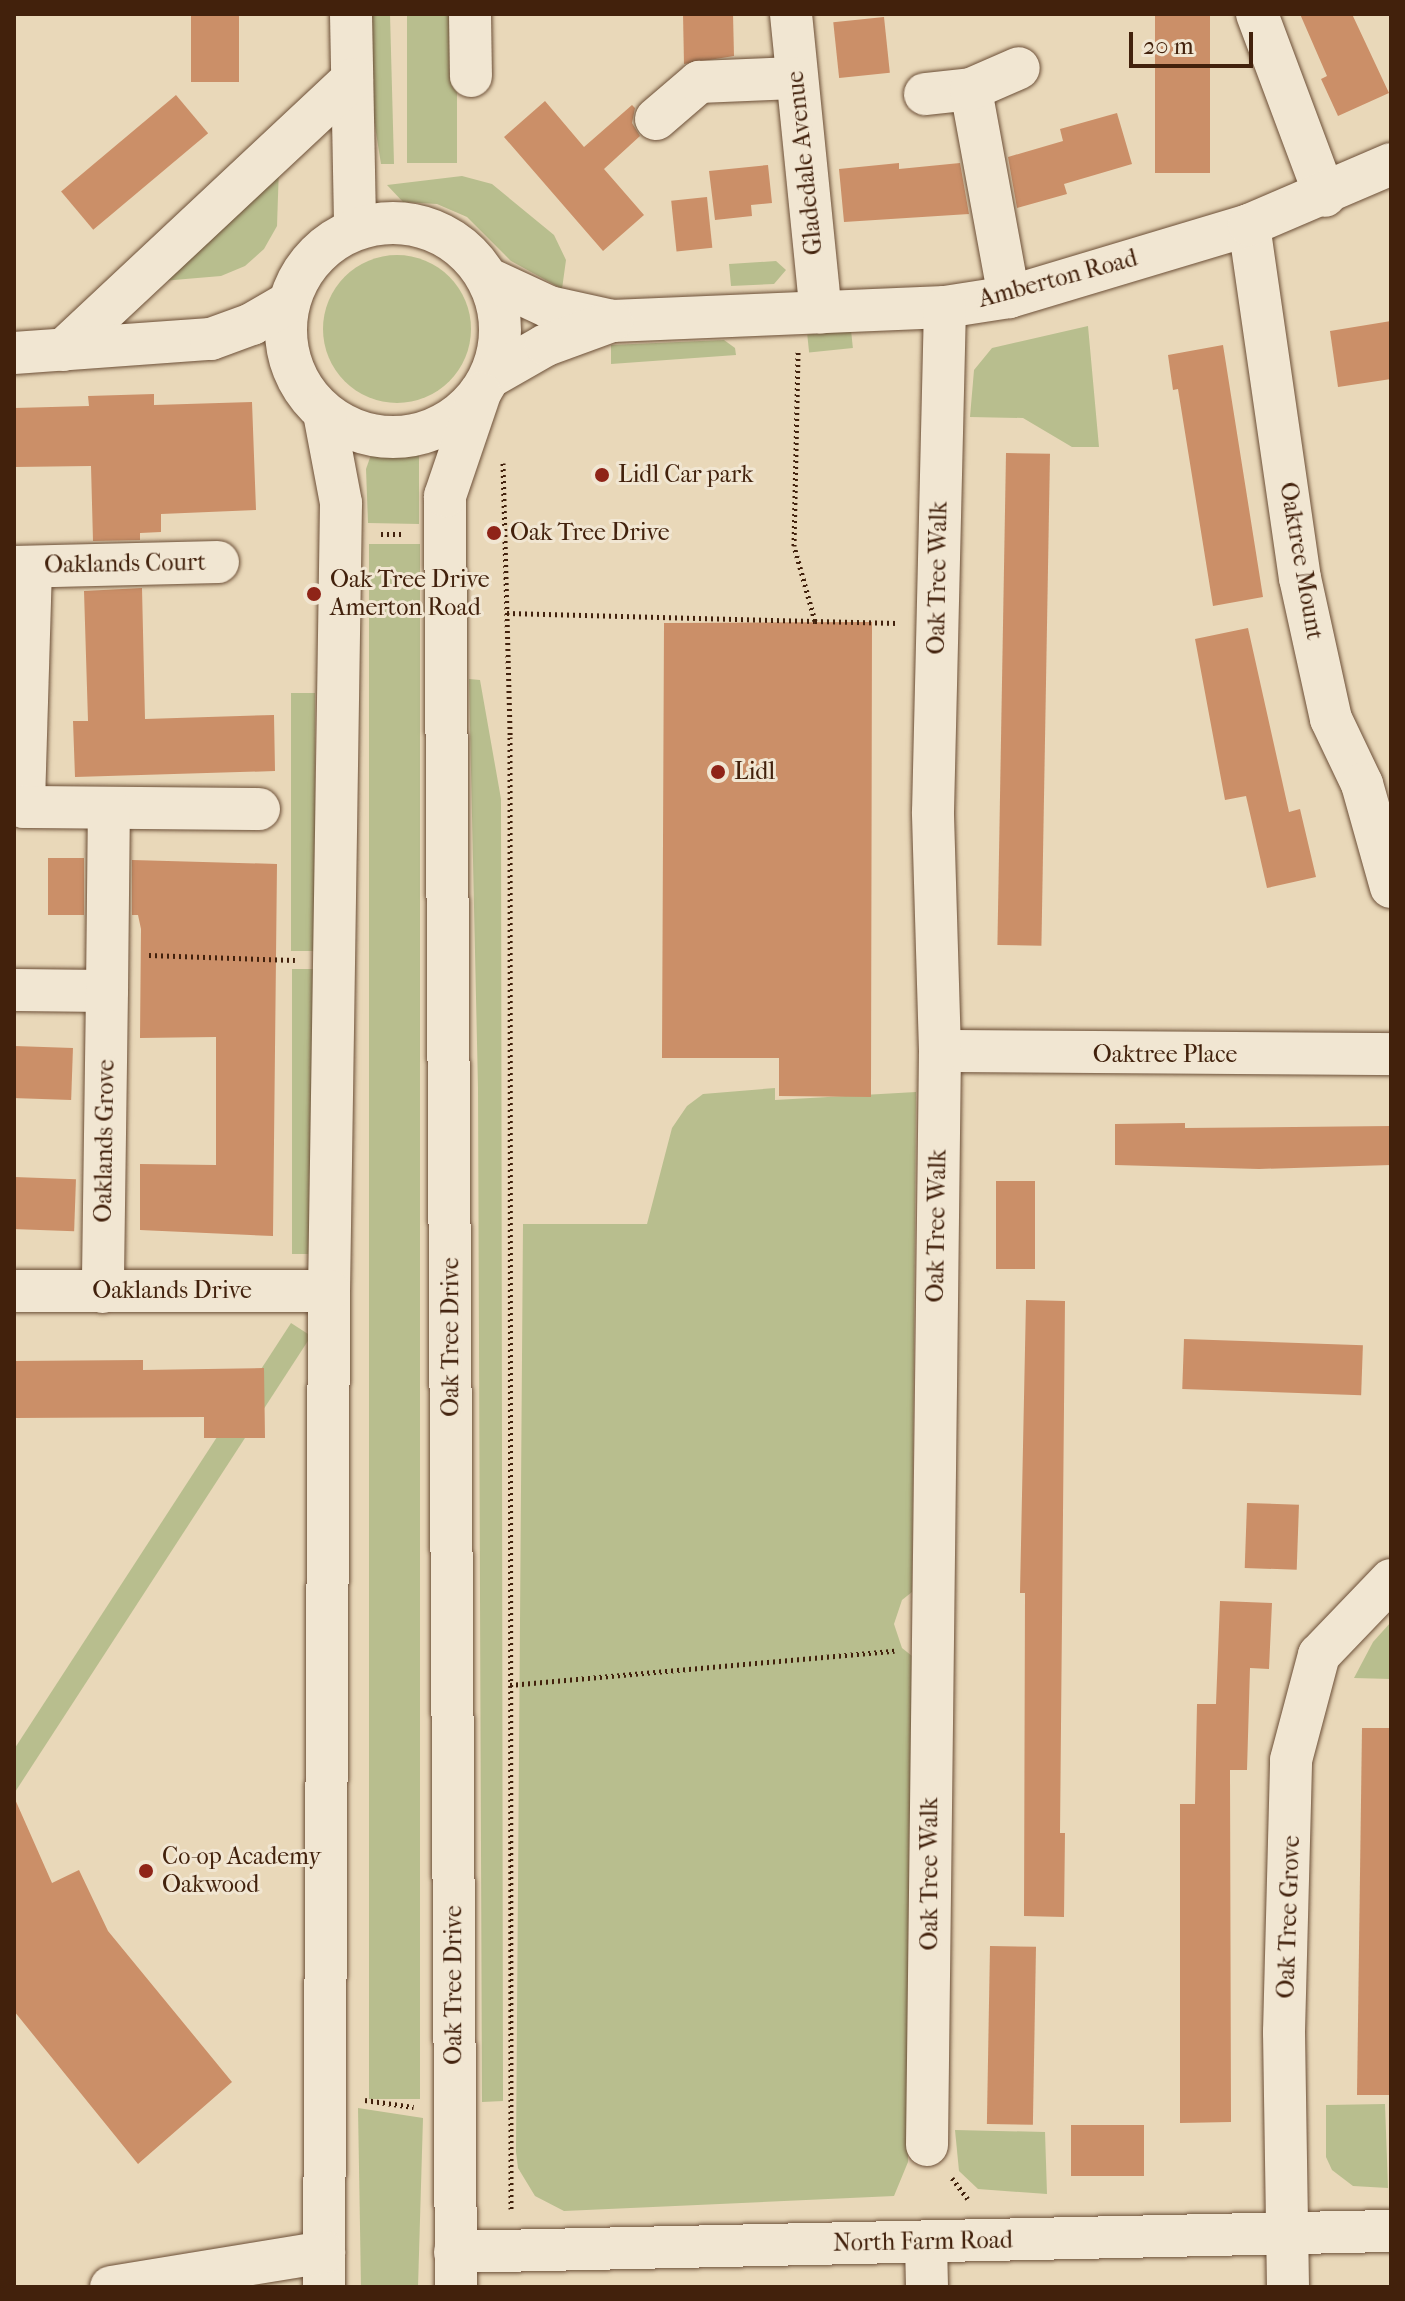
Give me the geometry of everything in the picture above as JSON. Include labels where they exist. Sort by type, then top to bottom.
[{"type":"street","points":[[351,14],[355,228]]},
{"type":"street","points":[[470,14],[471,76]]},
{"type":"street","name":"Gladedale Avenue","points":[[791,14],[810,313]]},
{"type":"street","points":[[1257,14],[1325,196]]},
{"type":"street","points":[[925,94],[971,89],[1019,68]]},
{"type":"street","points":[[656,119],[699,82],[794,78]]},
{"type":"street","points":[[63,350],[352,80]]},
{"type":"street","points":[[971,89],[1009,297]]},
{"type":"street","name":"Amberton Road","points":[[489,279],[549,307],[612,321],[945,307],[1009,297],[1249,225],[1325,196],[1391,164]]},
{"type":"street","name":"Oak Tree Drive","points":[[324,2269],[329,1291],[341,503],[312,399],[284,340],[288,303],[308,261],[355,228],[392,221],[428,227],[460,245],[489,279],[500,327],[485,385],[445,496],[456,2270]]},
{"type":"street","name":"Oaktree Mount","points":[[1249,225],[1300,578],[1331,719],[1377,780],[1391,887]]},
{"type":"street","points":[[14,353],[211,339],[252,324],[288,303]]},
{"type":"street","name":"Oak Tree Walk","points":[[927,2145],[940,1051],[933,812],[945,307]]},
{"type":"street","name":"Amberton Road","points":[[485,385],[546,345],[612,321]]},
{"type":"street","points":[[211,339],[252,355],[312,399],[377,437],[423,433],[453,419],[485,385]]},
{"type":"street","name":"Oaklands Court","points":[[109,808],[24,807],[23,567],[218,562]]},
{"type":"street","points":[[109,808],[259,809]]},
{"type":"street","name":"Oaklands Grove","points":[[103,1292],[109,808]]},
{"type":"street","points":[[14,990],[108,972]]},
{"type":"street","name":"Oaktree Place","points":[[940,1051],[1391,1054]]},
{"type":"street","name":"Oaklands Drive","points":[[14,1291],[329,1291]]},
{"type":"street","name":"Oak Tree Grove","points":[[1288,2287],[1283,2232],[1291,1760],[1319,1655],[1391,1580]]},
{"type":"street","name":"North Farm Road","points":[[456,2270],[511,2250],[1391,2231]]},
{"type":"street","points":[[926,2243],[927,2287]]},
{"type":"street","points":[[111,2287],[324,2269]]},
{"type":"path","points":[[810,313],[794,546],[815,621]]},
{"type":"path","points":[[485,385],[501,416],[507,613],[511,2250]]},
{"type":"path","points":[[340,535],[445,534]]},
{"type":"path","points":[[507,613],[902,623]]},
{"type":"path","points":[[108,972],[334,961]]},
{"type":"path","points":[[510,1685],[904,1650],[932,1623]]},
{"type":"path","points":[[927,2145],[1008,2240]]},
{"type":"green space","points":[[372,14],[390,14],[394,164],[381,164],[371,101]]},
{"type":"green space","points":[[407,14],[457,14],[457,163],[407,163]]},
{"type":"green space","points":[[279,166],[277,226],[264,249],[245,266],[221,276],[150,282]]},
{"type":"green space","points":[[462,176],[492,184],[554,235],[566,260],[562,289],[511,261],[467,217],[437,204],[403,202],[387,185]]},
{"type":"green space","points":[[397,255],[425,261],[449,277],[465,301],[471,329],[465,357],[449,381],[425,397],[397,403],[369,397],[345,381],[329,357],[323,329],[329,301],[345,277],[369,261]]},
{"type":"green space","points":[[776,261],[786,270],[774,284],[731,286],[729,264]]},
{"type":"green space","points":[[1088,326],[1099,447],[1072,447],[1023,418],[970,417],[974,370],[992,348]]},
{"type":"green space","points":[[851,330],[853,348],[809,353],[807,335]]},
{"type":"green space","points":[[724,340],[735,348],[736,355],[611,364],[611,345]]},
{"type":"green space","points":[[419,450],[419,524],[368,523],[366,469],[372,452]]},
{"type":"green space","points":[[369,544],[420,544],[420,2099],[369,2099]]},
{"type":"green space","points":[[469,679],[480,680],[501,799],[503,2101],[482,2102],[478,1088]]},
{"type":"green space","points":[[291,693],[315,693],[315,951],[291,951]]},
{"type":"green space","points":[[292,969],[314,969],[314,1254],[292,1254]]},
{"type":"green space","points":[[775,1088],[775,1100],[916,1092],[912,1592],[902,1600],[894,1624],[902,1648],[912,1656],[908,2162],[894,2196],[564,2211],[535,2196],[518,2168],[516,2152],[523,1224],[647,1224],[672,1128],[687,1106],[703,1094]]},
{"type":"green space","points":[[291,1323],[311,1336],[14,1794],[14,1750]]},
{"type":"green space","points":[[1391,1622],[1391,1679],[1354,1678],[1373,1642]]},
{"type":"green space","points":[[1385,2104],[1388,2188],[1353,2186],[1332,2170],[1326,2157],[1326,2105]]},
{"type":"green space","points":[[358,2108],[423,2118],[418,2287],[361,2287]]},
{"type":"green space","points":[[955,2130],[1045,2132],[1047,2194],[978,2189],[959,2171]]},
{"type":"building","points":[[191,14],[239,14],[239,82],[191,82]]},
{"type":"building","points":[[683,14],[733,14],[734,56],[684,64]]},
{"type":"building","points":[[1155,14],[1210,14],[1210,173],[1155,173]]},
{"type":"building","points":[[1300,14],[1352,14],[1389,93],[1338,116],[1321,79],[1327,76]]},
{"type":"building","points":[[884,17],[890,73],[839,78],[833,22]]},
{"type":"building","points":[[176,95],[208,133],[93,230],[61,191]]},
{"type":"building","points":[[545,101],[584,147],[632,105],[635,108],[632,123],[640,136],[604,169],[644,215],[603,251],[504,137]]},
{"type":"building","points":[[1117,113],[1132,164],[1064,184],[1067,194],[1017,208],[1008,157],[1063,141],[1060,129]]},
{"type":"building","points":[[899,163],[899,169],[960,163],[969,214],[844,222],[839,169]]},
{"type":"building","points":[[768,165],[772,203],[751,205],[752,216],[715,220],[709,171]]},
{"type":"building","points":[[707,197],[712,248],[677,251],[671,201]]},
{"type":"building","points":[[1391,321],[1391,379],[1338,387],[1330,331]]},
{"type":"building","points":[[1223,345],[1263,597],[1213,606],[1178,389],[1173,390],[1168,355]]},
{"type":"building","points":[[154,394],[154,405],[252,402],[256,510],[161,514],[161,532],[140,533],[140,540],[93,541],[91,466],[14,467],[14,408],[89,406],[88,396]]},
{"type":"building","points":[[1006,453],[1050,454],[1041,946],[997,945]]},
{"type":"building","points":[[142,588],[145,719],[274,715],[275,771],[75,777],[73,721],[88,721],[84,591]]},
{"type":"building","points":[[872,622],[871,1097],[779,1096],[779,1058],[662,1058],[664,623]]},
{"type":"building","points":[[1248,628],[1289,812],[1300,809],[1316,877],[1267,888],[1246,796],[1225,800],[1195,639]]},
{"type":"building","points":[[48,858],[84,858],[84,915],[48,915]]},
{"type":"building","points":[[132,860],[277,864],[273,1236],[140,1230],[140,1164],[216,1165],[216,1037],[140,1038],[141,929],[138,915],[132,915]]},
{"type":"building","points":[[14,1046],[73,1048],[71,1100],[14,1098]]},
{"type":"building","points":[[1185,1123],[1185,1128],[1391,1126],[1391,1165],[1259,1169],[1115,1165],[1115,1124]]},
{"type":"building","points":[[14,1177],[76,1179],[74,1231],[14,1229]]},
{"type":"building","points":[[996,1181],[1035,1181],[1035,1269],[996,1269]]},
{"type":"building","points":[[1026,1300],[1065,1301],[1060,1833],[1065,1833],[1064,1917],[1024,1916],[1025,1593],[1020,1593]]},
{"type":"building","points":[[1184,1339],[1363,1345],[1361,1395],[1182,1389]]},
{"type":"building","points":[[143,1360],[143,1370],[264,1368],[265,1438],[204,1438],[204,1417],[14,1418],[14,1361]]},
{"type":"building","points":[[1247,1503],[1299,1505],[1297,1570],[1245,1568]]},
{"type":"building","points":[[1220,1601],[1272,1603],[1269,1669],[1250,1668],[1247,1770],[1230,1770],[1231,2122],[1180,2123],[1180,1804],[1195,1804],[1197,1704],[1216,1704]]},
{"type":"building","points":[[1362,1728],[1391,1728],[1391,2095],[1357,2095]]},
{"type":"building","points":[[14,1797],[52,1883],[79,1870],[108,1931],[232,2082],[138,2164],[14,2011]]},
{"type":"building","points":[[990,1946],[1036,1947],[1033,2125],[987,2124]]},
{"type":"building","points":[[1071,2125],[1144,2125],[1144,2176],[1071,2176]]},
{"type":"place","name":"Lidl Car park","points":[[602,475]]},
{"type":"place","name":"Oak Tree Drive","points":[[494,533]]},
{"type":"place","name":"Oak Tree Drive Amerton Road","points":[[314,594]]},
{"type":"place","name":"Lidl","points":[[718,772]]},
{"type":"place","name":"Co-op Academy Oakwood","points":[[146,1871]]}]
